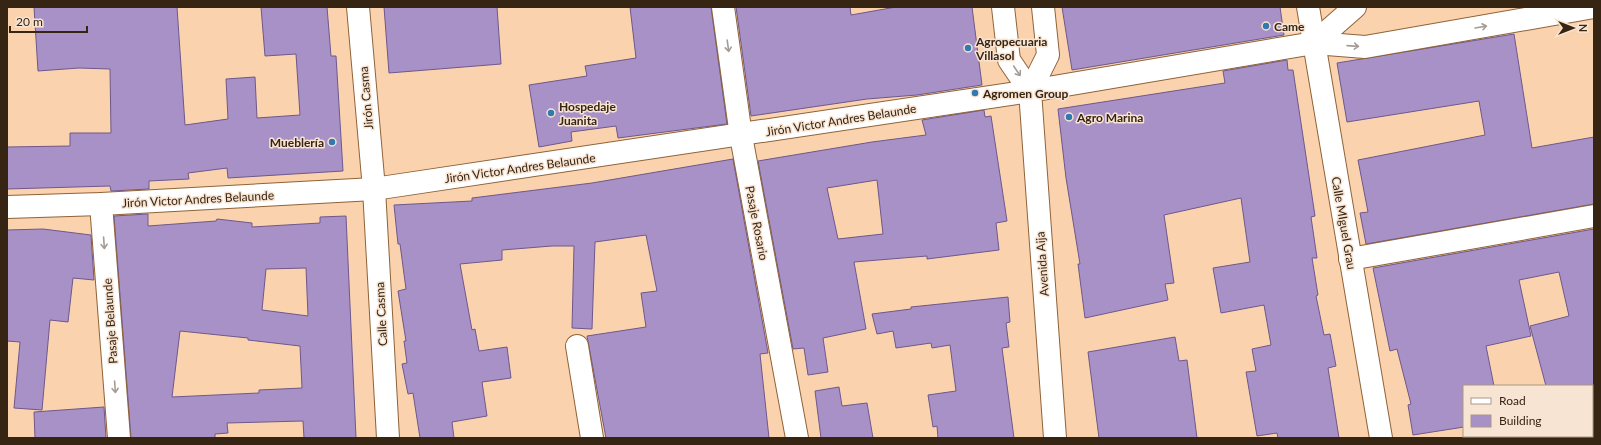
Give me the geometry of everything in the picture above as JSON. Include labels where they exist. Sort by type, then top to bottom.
[{"type":"street","name":"Jirón Casma","points":[[358,7],[374,190]]},
{"type":"street","name":"Pasaje Rosario","points":[[722,7],[741,136],[797,438]]},
{"type":"street","name":"Avenida Aija","points":[[1003,7],[1009,60],[1030,91],[1055,438]]},
{"type":"street","points":[[1030,91],[1048,55],[1043,7]]},
{"type":"street","name":"Calle MIguel Grau","points":[[1308,7],[1381,438]]},
{"type":"street","points":[[1314,43],[1355,7]]},
{"type":"street","name":"Jirón Victor Andres Belaunde","points":[[7,207],[101,204],[374,190],[741,136],[1030,91],[1314,43],[1365,47],[1594,7]]},
{"type":"street","name":"Calle Casma","points":[[374,190],[388,438]]},
{"type":"street","name":"Pasaje Belaunde","points":[[101,204],[119,438]]},
{"type":"street","points":[[1350,259],[1594,216]]},
{"type":"street","points":[[578,346],[592,438]]},
{"type":"building","points":[[34,7],[177,7],[185,125],[228,119],[226,79],[255,77],[257,118],[300,115],[296,54],[265,56],[261,7],[327,7],[331,56],[336,56],[343,171],[228,178],[227,168],[188,173],[189,179],[149,181],[149,189],[111,191],[110,186],[7,189],[7,147],[70,146],[70,133],[111,133],[110,69],[79,68],[38,71]]},
{"type":"building","points":[[384,7],[497,7],[501,64],[389,73]]},
{"type":"building","points":[[630,7],[711,7],[727,124],[618,138],[616,126],[571,132],[572,141],[539,147],[529,85],[587,76],[585,66],[636,58]]},
{"type":"building","points":[[736,7],[850,7],[851,15],[896,7],[972,7],[982,85],[917,95],[867,99],[751,116]]},
{"type":"building","points":[[1062,7],[1280,7],[1284,35],[1072,70]]},
{"type":"building","points":[[1514,34],[1532,148],[1594,137],[1594,204],[1366,244],[1360,213],[1368,212],[1358,160],[1485,135],[1479,101],[1347,122],[1337,63]]},
{"type":"building","points":[[1287,60],[1288,70],[1293,70],[1315,216],[1311,217],[1317,258],[1312,258],[1318,295],[1316,296],[1324,335],[1330,334],[1336,366],[1328,368],[1339,438],[1278,438],[1277,433],[1257,436],[1246,372],[1256,371],[1252,349],[1271,345],[1264,305],[1221,313],[1213,268],[1250,262],[1241,198],[1164,215],[1174,283],[1165,284],[1168,300],[1085,318],[1078,264],[1080,264],[1066,178],[1058,109],[1225,83],[1223,71]]},
{"type":"building","points":[[984,110],[985,117],[991,116],[1007,221],[996,223],[999,250],[927,259],[927,256],[854,262],[866,329],[823,338],[828,372],[808,375],[804,348],[793,349],[758,161],[872,142],[926,135],[922,120]],"holes":[[[877,180],[883,234],[838,239],[827,188]]]},
{"type":"building","points":[[733,159],[768,353],[760,354],[769,438],[606,438],[587,336],[646,327],[641,293],[657,291],[646,235],[595,242],[592,329],[572,328],[574,246],[552,246],[502,250],[502,260],[460,264],[472,330],[475,329],[479,351],[507,347],[511,378],[482,382],[487,416],[452,422],[454,438],[420,438],[413,393],[408,394],[402,364],[407,363],[404,341],[406,341],[398,291],[406,289],[400,244],[398,244],[394,205],[472,201],[472,198],[592,183]]},
{"type":"building","points":[[148,214],[148,226],[216,221],[217,219],[252,223],[252,227],[320,223],[320,217],[346,216],[356,438],[304,438],[303,421],[227,423],[228,433],[215,434],[215,438],[131,438],[114,216]],"holes":[[[306,268],[308,316],[262,310],[266,269]],[[180,331],[248,338],[248,340],[300,346],[302,388],[259,390],[259,393],[172,397]]]},
{"type":"building","points":[[43,229],[91,235],[94,280],[73,278],[68,322],[50,320],[42,410],[14,408],[20,342],[7,341],[7,230]]},
{"type":"building","points":[[1594,229],[1594,386],[1546,385],[1530,326],[1569,316],[1559,272],[1519,280],[1531,336],[1486,346],[1494,385],[1463,385],[1463,427],[1413,435],[1408,405],[1411,404],[1397,349],[1390,351],[1373,268]]},
{"type":"building","points":[[1008,297],[1010,322],[1006,323],[1009,347],[1002,348],[1014,438],[938,438],[937,426],[933,427],[928,395],[956,391],[950,345],[932,348],[931,343],[896,348],[893,331],[877,334],[872,314],[911,309],[911,307]]},
{"type":"building","points":[[1175,337],[1179,361],[1187,360],[1197,438],[1099,438],[1088,352]]},
{"type":"building","points":[[839,387],[842,406],[867,403],[873,438],[821,438],[815,391]]},
{"type":"building","points":[[104,407],[106,438],[35,438],[34,412]]},
{"type":"place","name":"Came","points":[[1266,26]]},
{"type":"place","name":"Agropecuaria Villasol","points":[[968,48]]},
{"type":"place","name":"Agromen Group","points":[[975,93]]},
{"type":"place","name":"Hospedaje Juanita","points":[[551,113]]},
{"type":"place","name":"Agro Marina","points":[[1069,117]]},
{"type":"place","name":"Mueblería","points":[[332,142]]}]
